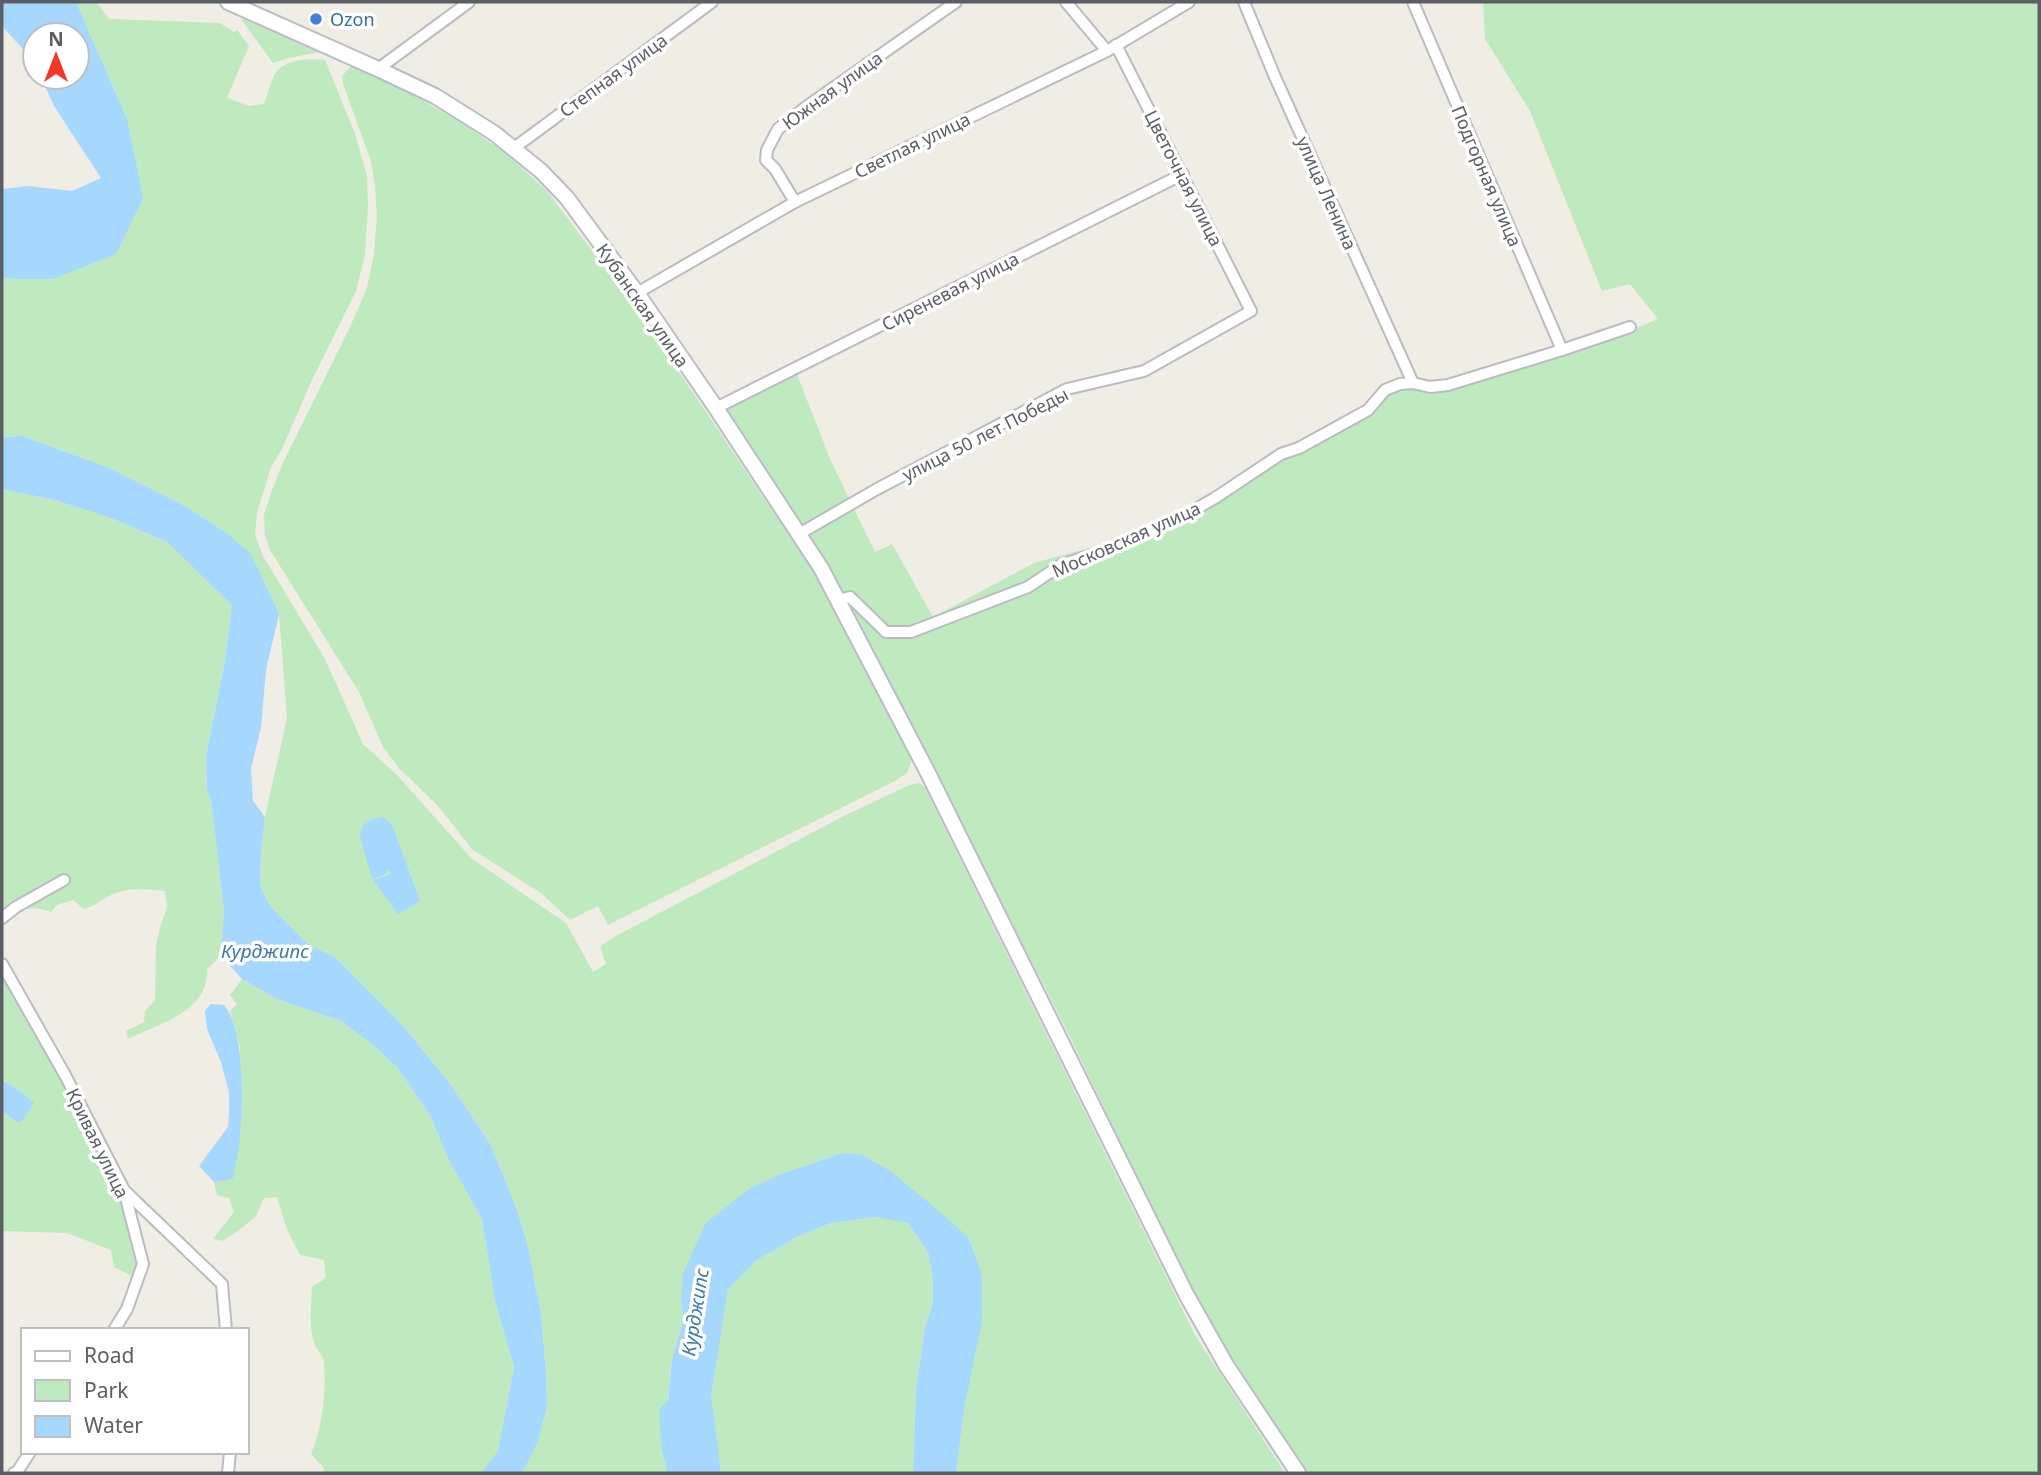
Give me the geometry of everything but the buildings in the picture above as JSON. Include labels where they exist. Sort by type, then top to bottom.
[{"type":"main road","name":"Кубанская улица","points":[[236,3],[435,96],[514,148],[567,198],[637,293],[821,568],[918,752],[1186,1294],[1226,1365],[1298,1473]]},
{"type":"street","points":[[378,69],[469,2]]},
{"type":"street","name":"Степная улица","points":[[514,148],[712,2]]},
{"type":"street","name":"Южная улица","points":[[795,202],[775,169],[765,160],[766,150],[778,130],[806,107],[956,2]]},
{"type":"street","name":"Цветочная улица","points":[[1066,2],[1112,48],[1183,174],[1251,311]]},
{"type":"street","name":"Светлая улица","points":[[637,293],[795,202],[1112,48],[1189,2]]},
{"type":"street","name":"улица Ленина","points":[[1244,2],[1413,383]]},
{"type":"street","name":"Подгорная улица","points":[[1413,2],[1562,350]]},
{"type":"street","name":"Сиреневая улица","points":[[716,408],[1183,174]]},
{"type":"street","name":"улица 50 лет Победы","points":[[799,534],[877,489],[1067,389],[1144,371],[1251,311]]},
{"type":"street","points":[[1413,383],[1430,387],[1448,385],[1630,327]]},
{"type":"street","name":"Московская улица","points":[[838,600],[850,597],[886,632],[911,632],[1028,587],[1060,565],[1107,550],[1180,518],[1281,454],[1299,448],[1368,410],[1385,390],[1400,384],[1413,383]]},
{"type":"street","points":[[2,918],[64,880]]},
{"type":"street","name":"Кривая улица","points":[[2,964],[65,1075],[124,1190],[143,1264],[127,1309],[115,1328]]},
{"type":"street","points":[[124,1190],[222,1284],[226,1328]]},
{"type":"street","points":[[14,1473],[29,1454]]},
{"type":"street","points":[[229,1473],[230,1454]]},
{"type":"green space","points":[[76,2],[96,2],[109,19],[220,23],[234,32],[237,30],[249,46],[227,98],[249,106],[264,104],[274,75],[286,64],[306,59],[325,60],[355,134],[367,176],[365,255],[356,291],[271,467],[257,512],[255,535],[263,556],[325,659],[363,744],[398,776],[472,859],[566,923],[593,972],[606,964],[600,946],[614,937],[842,817],[909,785],[920,783],[925,788],[1195,1335],[1285,1473],[956,1473],[982,1275],[842,1153],[781,1174],[681,1301],[684,1317],[672,1359],[662,1452],[668,1473],[522,1473],[537,1444],[547,1407],[541,1314],[527,1242],[515,1204],[490,1144],[451,1085],[404,1027],[335,957],[309,945],[270,906],[260,885],[265,817],[287,718],[279,614],[265,587],[225,532],[183,505],[107,467],[22,436],[2,437],[2,277],[12,279],[116,254],[127,119],[91,36],[91,21],[84,21]]},
{"type":"green space","points":[[1483,2],[2039,2],[2039,1473],[1304,1473],[1202,1312],[1071,1039],[822,553],[722,409],[796,372],[830,459],[875,552],[892,544],[933,617],[1034,563],[1126,538],[1176,515],[1285,455],[1320,444],[1386,394],[1409,385],[1423,390],[1627,332],[1658,319],[1630,284],[1602,291],[1530,111],[1485,39]]},
{"type":"green space","points":[[241,19],[245,19],[319,52],[273,63]]},
{"type":"green space","points":[[352,65],[406,91],[462,123],[504,152],[547,191],[640,314],[821,583],[912,759],[907,773],[608,925],[598,906],[570,920],[541,893],[473,850],[438,806],[400,769],[383,747],[359,692],[270,550],[265,536],[264,515],[271,493],[367,288],[374,254],[377,217],[371,161],[342,76]]},
{"type":"green space","points":[[2,489],[55,500],[111,518],[167,542],[232,605],[225,661],[206,756],[207,791],[211,799],[224,911],[221,956],[207,969],[200,996],[191,1006],[168,1021],[128,1039],[126,1031],[144,1022],[145,1011],[155,1000],[156,947],[167,907],[165,891],[129,890],[115,893],[84,909],[73,900],[57,905],[51,912],[32,908],[2,916]]},
{"type":"green space","points":[[2,972],[32,1022],[119,1190],[138,1264],[134,1277],[114,1267],[111,1250],[67,1233],[2,1231],[2,1112],[15,1122],[6,1081],[2,1080]]},
{"type":"green space","points":[[242,979],[277,999],[341,1021],[397,1067],[430,1115],[450,1162],[482,1219],[495,1301],[514,1367],[498,1452],[481,1473],[323,1473],[324,1468],[311,1454],[321,1420],[324,1385],[323,1359],[311,1330],[312,1287],[326,1278],[324,1260],[300,1255],[287,1230],[277,1197],[264,1198],[256,1216],[238,1231],[222,1241],[213,1239],[234,1212],[229,1198],[217,1195],[214,1182],[233,1179],[241,1087],[240,1047],[230,1011],[237,1004],[230,995]]},
{"type":"green space","points":[[876,1217],[908,1223],[928,1252],[933,1278],[933,1303],[925,1327],[916,1390],[913,1473],[721,1473],[710,1395],[728,1289],[757,1260],[799,1236],[831,1223]]},
{"type":"water","points":[[2,2],[76,2],[84,21],[21,21],[21,47],[2,26]]},
{"type":"water","points":[[91,36],[127,119],[143,198],[116,254],[53,279],[2,277],[2,189],[28,186],[72,191],[101,178],[54,106],[47,91],[91,91]]},
{"type":"water","name":"Курджипс","points":[[22,436],[107,467],[183,505],[225,532],[251,554],[279,614],[266,670],[261,727],[251,769],[253,801],[265,817],[260,885],[270,906],[309,945],[335,957],[404,1027],[451,1085],[490,1144],[515,1204],[527,1242],[541,1314],[547,1407],[537,1444],[522,1473],[481,1473],[498,1451],[514,1367],[495,1301],[482,1219],[450,1162],[430,1115],[397,1067],[373,1045],[341,1021],[277,999],[242,979],[221,956],[224,911],[211,799],[207,791],[206,756],[225,661],[232,605],[167,542],[111,518],[55,500],[2,489],[2,437]]},
{"type":"water","points":[[384,817],[392,825],[420,901],[398,914],[373,880],[391,872],[387,870],[385,874],[372,879],[360,836],[363,825]]},
{"type":"water","points":[[211,1004],[224,1005],[231,1016],[239,1049],[242,1087],[241,1121],[233,1179],[214,1182],[199,1166],[228,1127],[229,1092],[221,1062],[207,1029],[205,1011]]},
{"type":"water","points":[[2,1080],[34,1103],[21,1122],[16,1122],[2,1112]]},
{"type":"water","name":"Курджипс","points":[[842,1153],[862,1155],[890,1171],[928,1202],[968,1237],[982,1275],[982,1321],[965,1404],[956,1473],[913,1473],[916,1390],[925,1327],[933,1303],[933,1278],[928,1252],[908,1223],[876,1217],[831,1223],[799,1236],[757,1260],[728,1289],[711,1395],[721,1473],[668,1473],[662,1452],[659,1410],[668,1400],[672,1359],[684,1318],[681,1301],[683,1274],[705,1224],[749,1189],[781,1174]]},
{"type":"place","name":"Ozon","points":[[316,19]]}]
